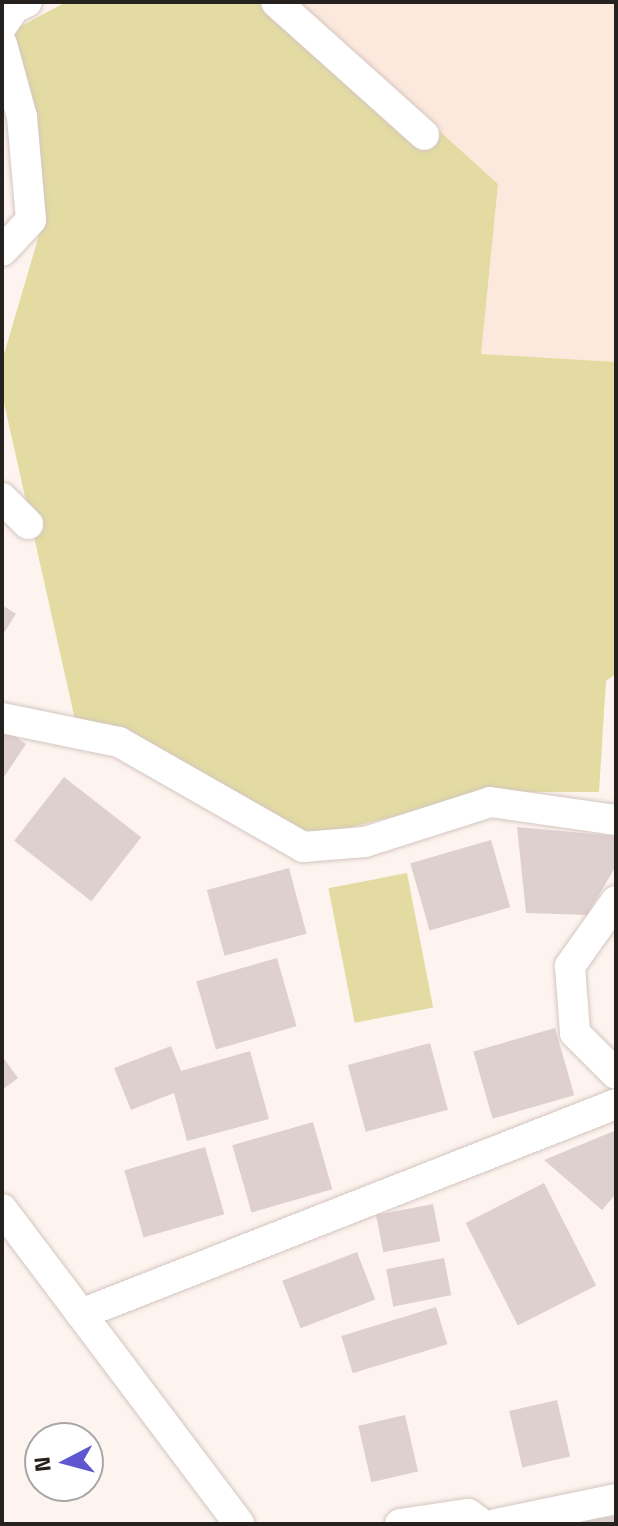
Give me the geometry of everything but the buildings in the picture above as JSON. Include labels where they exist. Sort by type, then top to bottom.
[{"type":"street","points":[[2,26],[14,8],[27,2]]},
{"type":"street","points":[[276,2],[424,135]]},
{"type":"street","points":[[2,44],[22,117],[31,220],[2,251]]},
{"type":"street","points":[[2,498],[28,524]]},
{"type":"street","points":[[2,718],[119,742],[303,847],[365,842],[490,802],[616,820]]},
{"type":"street","points":[[616,901],[570,966],[575,1033],[616,1074]]},
{"type":"street","points":[[81,1314],[616,1104]]},
{"type":"street","points":[[2,1209],[239,1524]]},
{"type":"street","points":[[496,1524],[616,1499]]},
{"type":"street","points":[[400,1524],[468,1514],[482,1524]]},
{"type":"shaded area","points":[[66,2],[297,2],[498,184],[481,354],[616,362],[616,674],[606,681],[599,792],[489,792],[309,838],[76,724],[2,394],[2,361],[44,218],[10,32]]},
{"type":"shaded area","points":[[297,2],[616,2],[616,362],[480,354],[498,184]]},
{"type":"shaded area","points":[[407,873],[433,1007],[355,1023],[328,888]]}]
